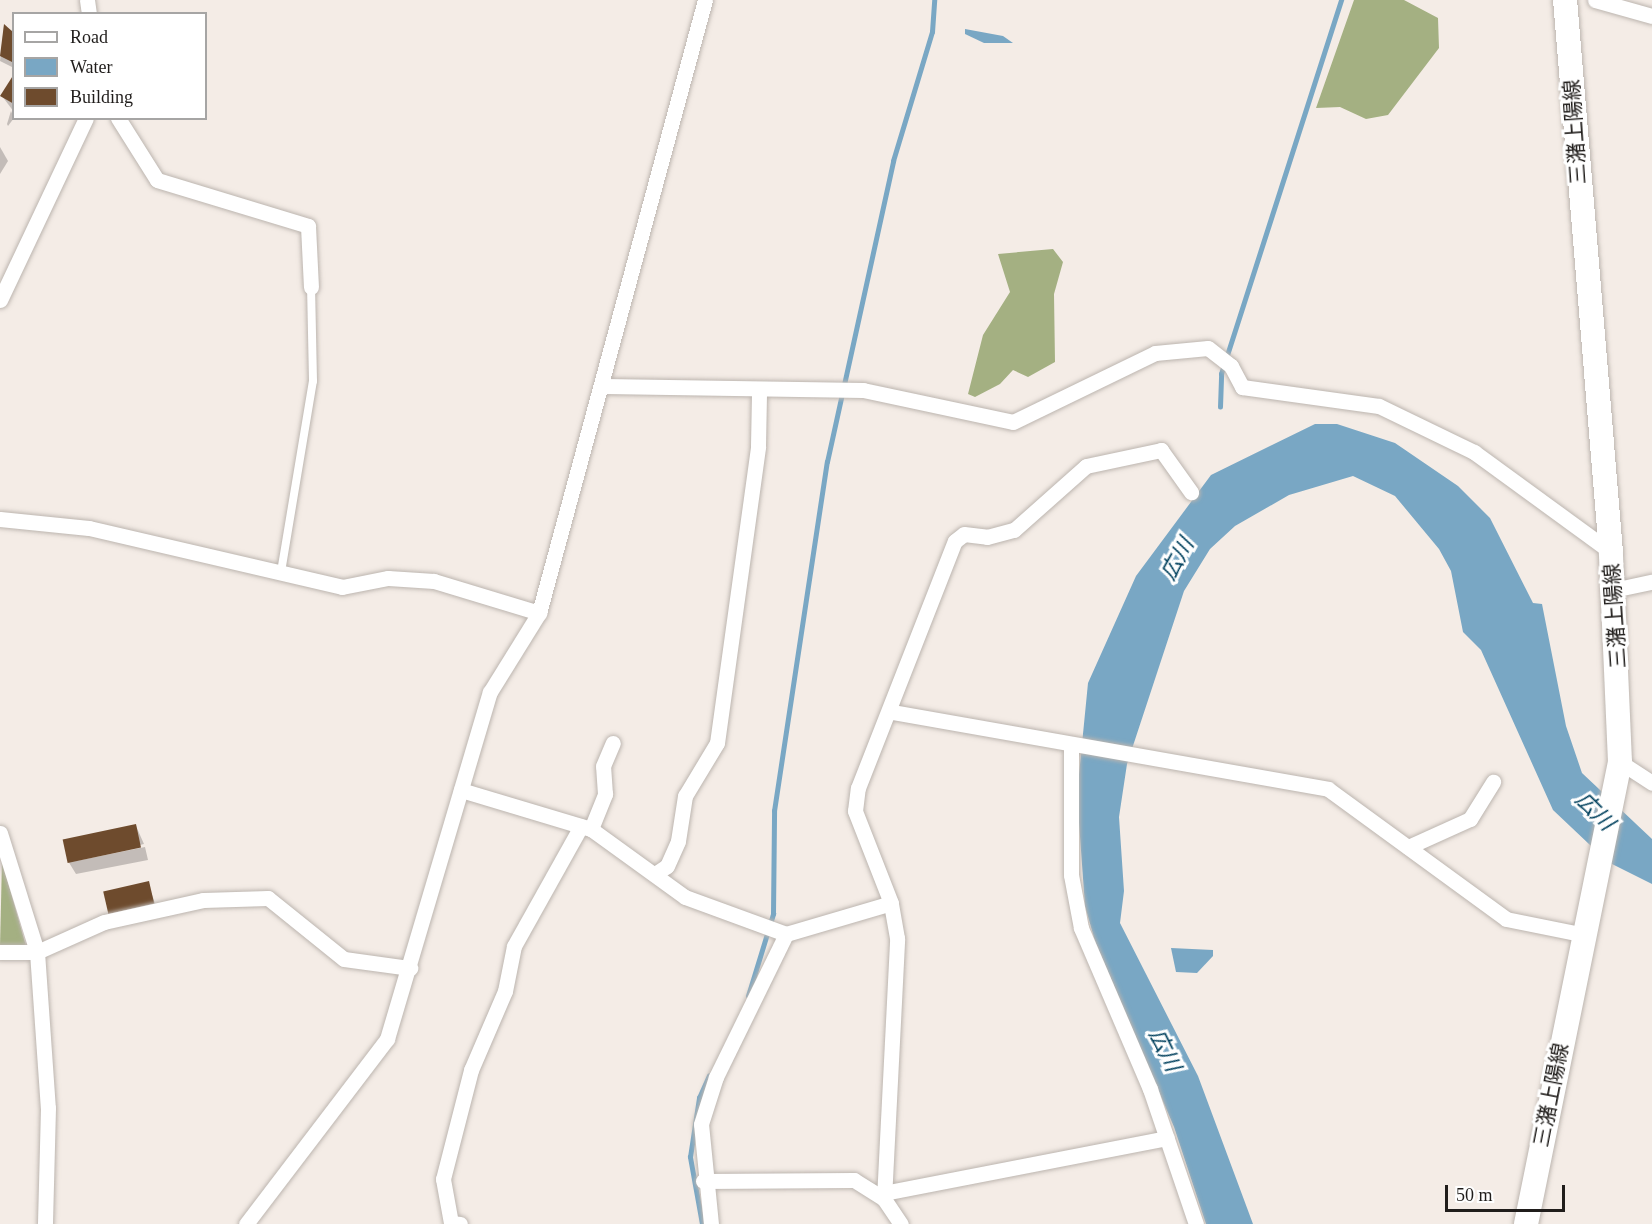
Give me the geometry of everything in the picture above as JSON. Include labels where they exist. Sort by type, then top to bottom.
[{"type":"main road","name":"三潴上陽線","points":[[1526,1224],[1619,770],[1611,552],[1565,0]]},
{"type":"street","points":[[246,1224],[387,1040],[490,692],[539,613],[604,386],[705,0]]},
{"type":"street","points":[[1595,0],[1652,16]]},
{"type":"street","points":[[0,300],[5,279],[85,120]]},
{"type":"street","points":[[119,120],[157,180],[308,226],[311,287]]},
{"type":"street","points":[[604,386],[759,392],[863,390],[1013,422],[1155,353],[1208,348],[1231,366],[1242,387],[1378,406],[1474,452],[1611,552]]},
{"type":"street","points":[[655,874],[667,867],[678,841],[685,796],[717,743],[758,446],[759,392]]},
{"type":"street","points":[[884,1196],[897,938],[891,903],[855,811],[858,788],[892,712],[932,596],[955,541],[964,534],[1006,534],[1086,466],[1161,450],[1191,492]]},
{"type":"street","points":[[0,519],[89,528],[342,587],[388,578],[434,581],[539,613]]},
{"type":"street","points":[[1613,590],[1652,582]]},
{"type":"street","points":[[892,712],[1328,789],[1506,919],[1585,935]]},
{"type":"street","points":[[460,1224],[452,1223],[443,1179],[471,1070],[505,991],[514,946],[605,794],[603,766],[613,743]]},
{"type":"street","points":[[1075,746],[1070,864],[1081,928],[1167,1138],[1196,1224]]},
{"type":"street","points":[[1619,770],[1652,783]]},
{"type":"street","points":[[1408,847],[1470,819],[1492,782]]},
{"type":"street","points":[[461,790],[586,828],[685,897],[786,934],[891,903]]},
{"type":"street","points":[[0,833],[37,952],[48,1108],[45,1224]]},
{"type":"street","points":[[0,952],[37,952],[104,922],[203,900],[268,898],[344,959],[410,968]]},
{"type":"street","points":[[711,1224],[703,1181],[701,1124],[716,1077],[786,934]]},
{"type":"street","points":[[884,1196],[1167,1138]]},
{"type":"street","points":[[703,1181],[837,1176],[854,1180],[884,1196],[901,1224]]},
{"type":"lane","points":[[281,572],[313,381],[311,287]]},
{"type":"green space","points":[[1354,0],[1404,0],[1438,18],[1439,48],[1388,115],[1366,119],[1340,107],[1316,108]]},
{"type":"green space","points":[[1053,249],[1063,262],[1054,294],[1055,362],[1028,377],[1013,370],[1000,384],[975,397],[968,394],[983,335],[1010,292],[998,254]]},
{"type":"green space","points":[[2,861],[26,946],[0,947]]},
{"type":"water","points":[[965,29],[1003,36],[1013,43],[984,43],[965,34]]},
{"type":"water","name":"広川","points":[[1315,424],[1337,424],[1395,443],[1458,486],[1490,518],[1533,603],[1542,604],[1566,726],[1582,773],[1652,839],[1652,884],[1608,862],[1553,810],[1481,650],[1463,632],[1451,571],[1439,549],[1395,496],[1353,476],[1289,495],[1235,526],[1210,549],[1184,591],[1127,764],[1119,817],[1124,891],[1120,923],[1198,1076],[1253,1224],[1206,1224],[1174,1127],[1095,941],[1085,906],[1077,795],[1088,683],[1136,576],[1211,475]]},
{"type":"water","points":[[1171,948],[1213,950],[1213,956],[1197,973],[1176,972]]},
{"type":"building","points":[[4,24],[12,31],[12,62],[0,56]]},
{"type":"building","points":[[12,77],[12,103],[0,96]]},
{"type":"building","points":[[136,824],[141,847],[68,863],[63,840]]},
{"type":"building","points":[[149,881],[154,903],[108,914],[103,892]]},
{"type":"waterway","points":[[748,996],[773,914],[774,811],[827,462],[893,161],[932,32],[934,0]]},
{"type":"waterway","points":[[1220,407],[1221,374],[1341,0]]},
{"type":"waterway","points":[[702,1224],[690,1157],[699,1098],[709,1076]]}]
